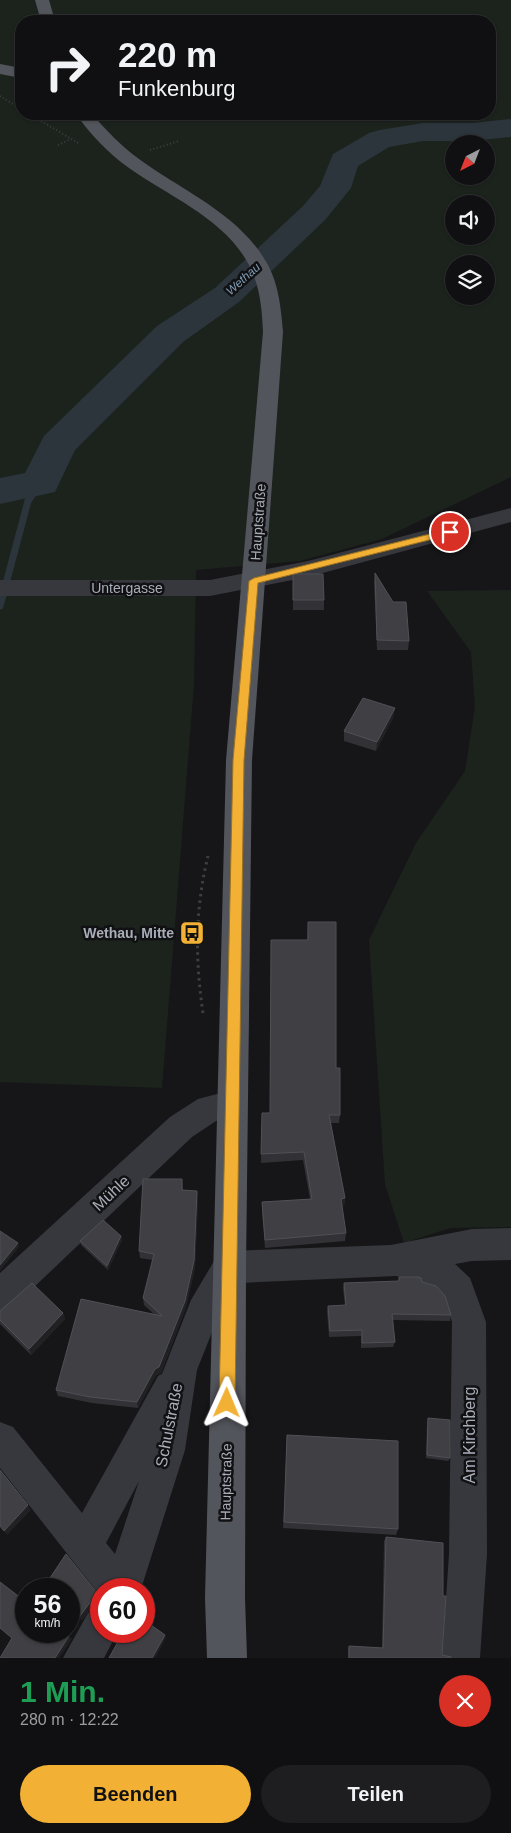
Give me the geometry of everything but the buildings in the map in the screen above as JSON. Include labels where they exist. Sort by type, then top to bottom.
[{"type":"main road","points":[[42,0],[46,15]]},
{"type":"main road","points":[[0,61],[15,59]]},
{"type":"main road","points":[[0,68],[15,72]]},
{"type":"main road","name":"Hauptstraße","points":[[89,120],[125,156],[212,215],[246,248],[262,274],[267,287],[273,332],[239,760],[224,1598],[226,1658]]},
{"type":"street","name":"Untergasse","points":[[9,588],[206,589],[254,581],[511,515]]},
{"type":"street","name":"Mühle","points":[[0,1296],[181,1128],[209,1109],[232,1104]]},
{"type":"street","name":"Am Kirchberg","points":[[229,1267],[391,1261],[472,1245],[511,1244]]},
{"type":"street","name":"Am Kirchberg","points":[[391,1261],[438,1270],[458,1290],[469,1322],[468,1554],[461,1658]]},
{"type":"street","name":"Schulstraße","points":[[125,1578],[167,1450],[180,1370],[203,1312],[229,1267]]},
{"type":"street","points":[[85,1544],[180,1370]]},
{"type":"street","name":"Schulstraße","points":[[0,1440],[112,1578]]},
{"type":"street","points":[[82,1658],[91,1643]]},
{"type":"path","points":[[0,96],[15,105]]},
{"type":"shaded area","points":[[0,0],[511,0],[511,477],[382,539],[300,561],[196,570],[194,684],[162,1088],[0,1082]]},
{"type":"shaded area","points":[[511,590],[511,1227],[450,1228],[404,1243],[385,1184],[369,940],[416,843],[465,771],[475,707],[471,652],[427,591]]},
{"type":"waterway","name":"Wethau","points":[[0,491],[41,483],[58,445],[170,334],[227,295],[314,213],[335,188],[344,161],[380,139],[423,132],[472,132],[511,128]]},
{"type":"waterway","points":[[0,606],[28,501],[41,483]]},
{"type":"place","name":"Wethau, Mitte","points":[[192,933]]},
{"type":"route","points":[[227,1403],[239,749],[254,581],[450,532]]}]
